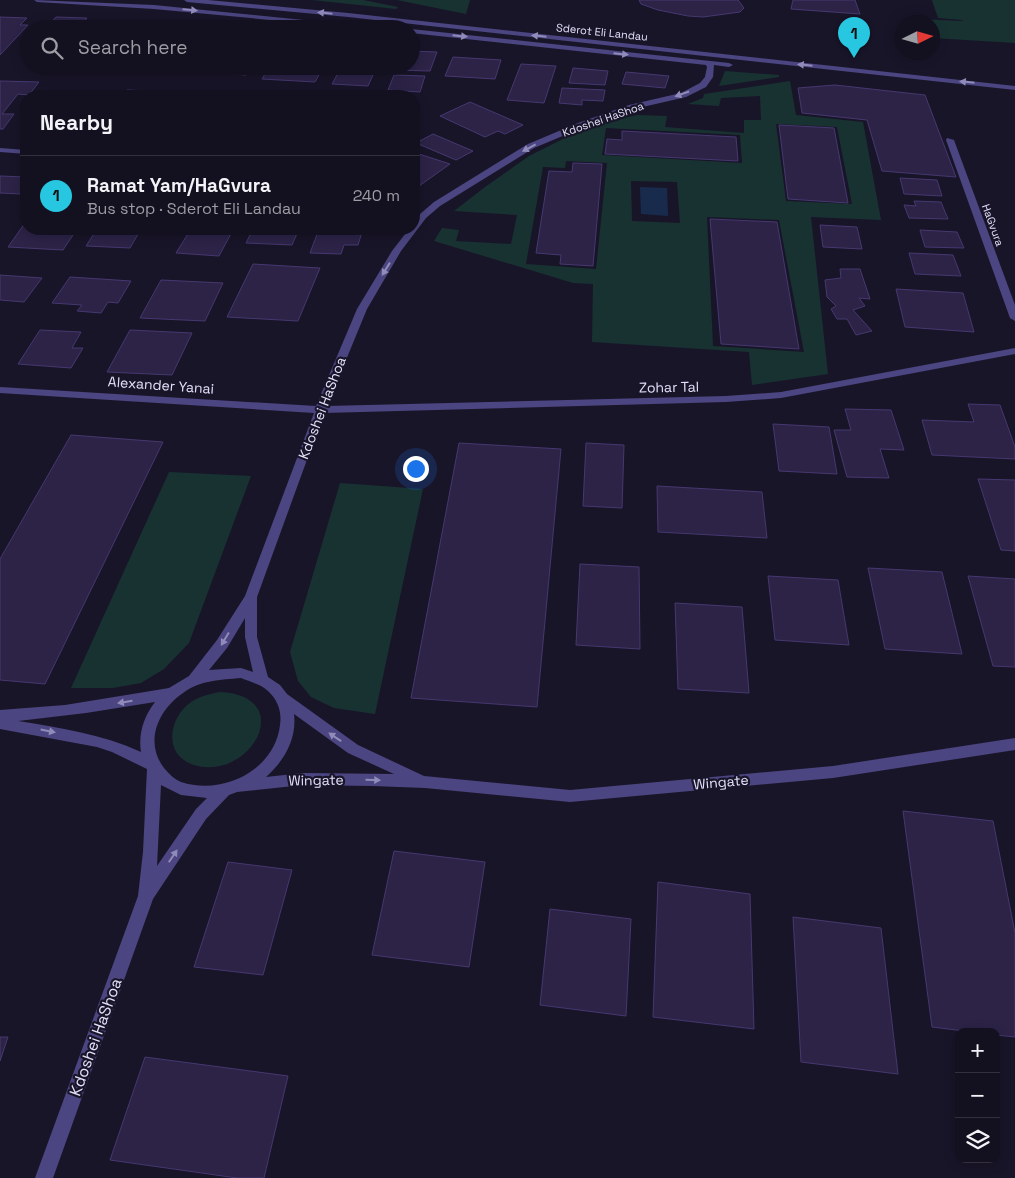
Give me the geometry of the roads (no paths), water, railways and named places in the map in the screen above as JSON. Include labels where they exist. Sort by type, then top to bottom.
[{"type":"street","points":[[36,0],[154,6],[298,20]]},
{"type":"street","name":"Sderot Eli Landau","points":[[187,0],[394,20]]},
{"type":"street","name":"Sderot Eli Landau","points":[[420,23],[1015,88]]},
{"type":"street","name":"Sderot Eli Landau","points":[[420,32],[1015,96]]},
{"type":"street","name":"Kdoshei HaShoa","points":[[420,213],[531,146],[581,125],[632,107],[683,95],[703,86],[709,77],[711,67],[708,63]]},
{"type":"street","name":"HaGvura","points":[[950,140],[1015,318]]},
{"type":"street","points":[[0,150],[20,152]]},
{"type":"street","name":"Kdoshei HaShoa","points":[[194,680],[222,644],[251,597],[320,410],[362,308],[409,235]]},
{"type":"street","name":"Zohar Tal","points":[[320,410],[726,399],[781,395],[1015,351]]},
{"type":"street","name":"Alexander Yanai","points":[[0,390],[320,410]]},
{"type":"street","name":"Kdoshei HaShoa","points":[[251,597],[251,637],[262,680]]},
{"type":"street","points":[[0,722],[97,741],[116,747],[152,767],[166,781],[182,789],[202,792],[231,788],[262,771],[273,762],[283,746],[289,729],[288,713],[282,698],[274,688],[262,680],[241,674],[218,674],[194,680],[173,693],[158,708],[148,727],[146,746],[152,767]]},
{"type":"street","points":[[0,716],[44,714],[124,703],[173,693]]},
{"type":"street","name":"Wingate","points":[[282,698],[353,749],[425,782]]},
{"type":"street","name":"Wingate","points":[[231,788],[323,778],[425,782],[536,794],[580,795],[833,772],[1015,744]]},
{"type":"street","name":"Kdoshei HaShoa","points":[[44,1178],[146,896],[151,852],[152,767]]},
{"type":"street","name":"Kdoshei HaShoa","points":[[146,896],[201,814],[231,788]]},
{"type":"water","points":[[640,187],[667,188],[668,216],[641,214]]},
{"type":"place","name":"Ramat Yam/HaGvura","points":[[854,58]]}]
